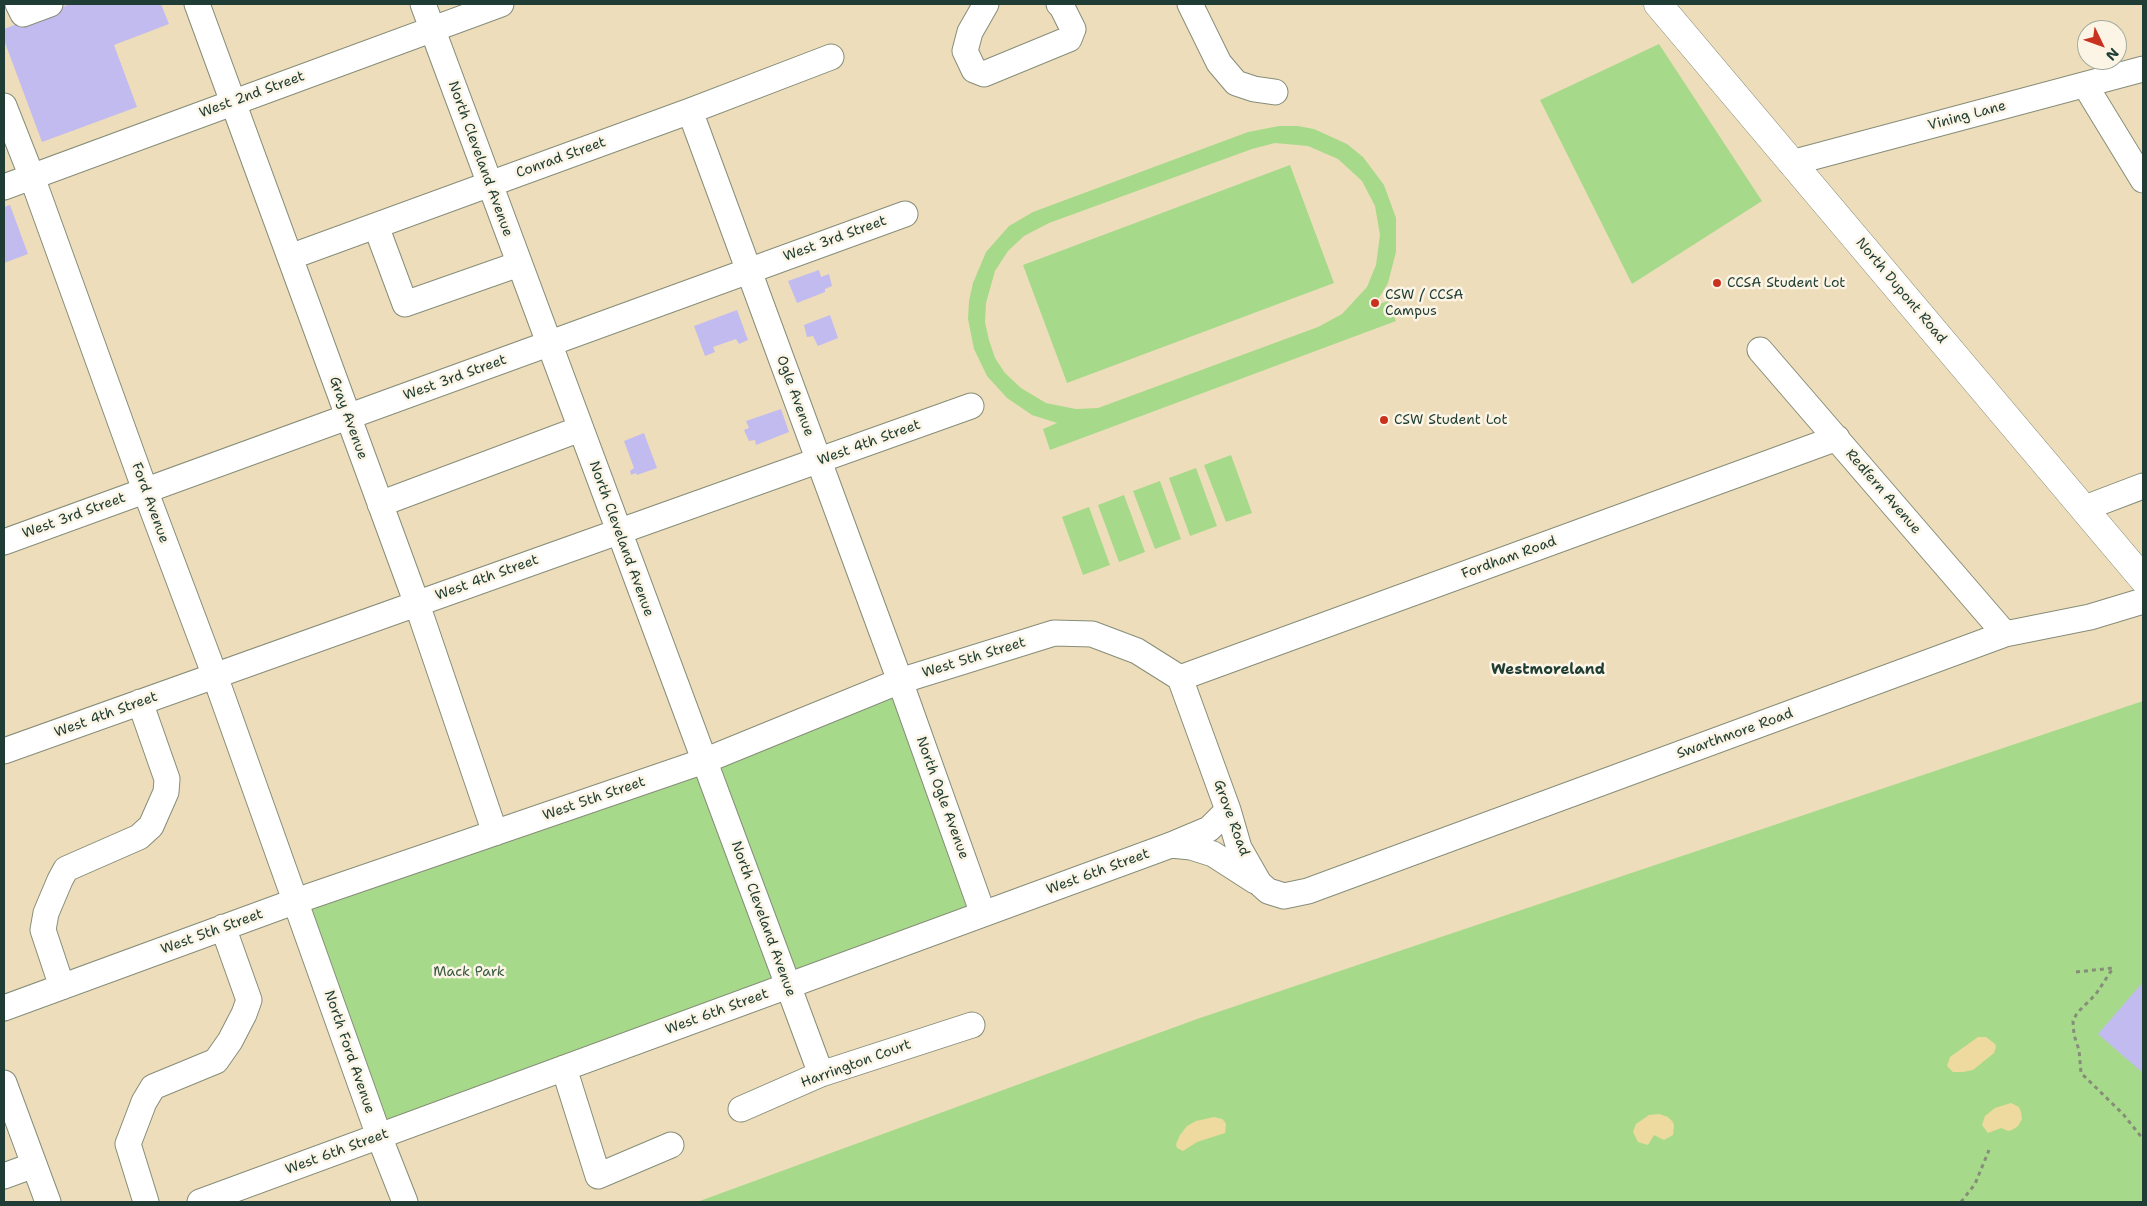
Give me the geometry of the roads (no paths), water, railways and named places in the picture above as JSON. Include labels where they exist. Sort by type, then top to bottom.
[{"type":"main road","name":"North Dupont Road","points":[[1658,4],[2143,579]]},
{"type":"street","points":[[15,13],[50,4]]},
{"type":"street","name":"Gray Avenue","points":[[197,4],[417,604],[496,833]]},
{"type":"street","name":"North Cleveland Avenue","points":[[423,4],[821,1074]]},
{"type":"street","name":"West 2nd Street","points":[[4,187],[501,4]]},
{"type":"street","points":[[986,4],[970,32],[965,51],[974,70],[984,74],[1069,39],[1073,29],[1062,7],[1058,4]]},
{"type":"street","points":[[1190,4],[1219,63],[1236,83],[1254,89],[1275,92]]},
{"type":"street","name":"Conrad Street","points":[[290,257],[690,111],[831,57]]},
{"type":"street","name":"Vining Lane","points":[[1791,163],[2143,69]]},
{"type":"street","points":[[2085,84],[2143,180]]},
{"type":"street","name":"Ford Avenue","points":[[4,106],[32,177],[296,901]]},
{"type":"street","name":"Ogle Avenue","points":[[690,111],[900,681]]},
{"type":"street","name":"West 3rd Street","points":[[4,542],[905,214]]},
{"type":"street","points":[[376,226],[405,304],[519,264]]},
{"type":"street","name":"Redfern Avenue","points":[[1760,350],[2005,634]]},
{"type":"street","name":"West 4th Street","points":[[4,751],[971,406]]},
{"type":"street","points":[[380,504],[580,429]]},
{"type":"street","name":"Fordham Road","points":[[1180,678],[1837,438]]},
{"type":"street","points":[[2084,508],[2143,486]]},
{"type":"street","name":"Swarthmore Road","points":[[1259,884],[1268,891],[1284,896],[1308,891],[2005,634],[2090,617],[2143,601]]},
{"type":"street","name":"West 5th Street","points":[[4,1008],[296,901],[704,761],[900,681],[1054,633],[1092,634],[1137,651],[1180,678]]},
{"type":"street","name":"Grove Road","points":[[1180,678],[1228,810],[1239,848],[1259,884]]},
{"type":"street","name":"North Ogle Avenue","points":[[900,681],[983,914]]},
{"type":"street","points":[[62,987],[43,930],[46,914],[60,880],[66,869],[139,837],[151,826],[166,792],[167,779],[140,702]]},
{"type":"street","points":[[1172,845],[1209,829],[1228,810]]},
{"type":"street","name":"West 6th Street","points":[[200,1202],[1172,845],[1191,846],[1213,854],[1259,884]]},
{"type":"street","name":"North Ford Avenue","points":[[296,901],[379,1136],[405,1202]]},
{"type":"street","points":[[146,1202],[128,1144],[144,1102],[153,1087],[216,1061],[230,1041],[249,1000],[223,928]]},
{"type":"street","name":"Harrington Court","points":[[742,1109],[821,1074],[972,1024]]},
{"type":"street","points":[[564,1068],[598,1176],[671,1145]]},
{"type":"street","points":[[4,1083],[10,1120],[34,1166],[48,1202]]},
{"type":"street","points":[[4,1176],[34,1166]]},
{"type":"place","name":"CCSA Student Lot","points":[[1717,283]]},
{"type":"place","name":"CSW / CCSA Campus","points":[[1375,303]]},
{"type":"place","name":"CSW Student Lot","points":[[1384,420]]},
{"type":"district","name":"Westmoreland","points":[[1548,670]]},
{"type":"park label","name":"Mack Park","points":[[469,972]]}]
